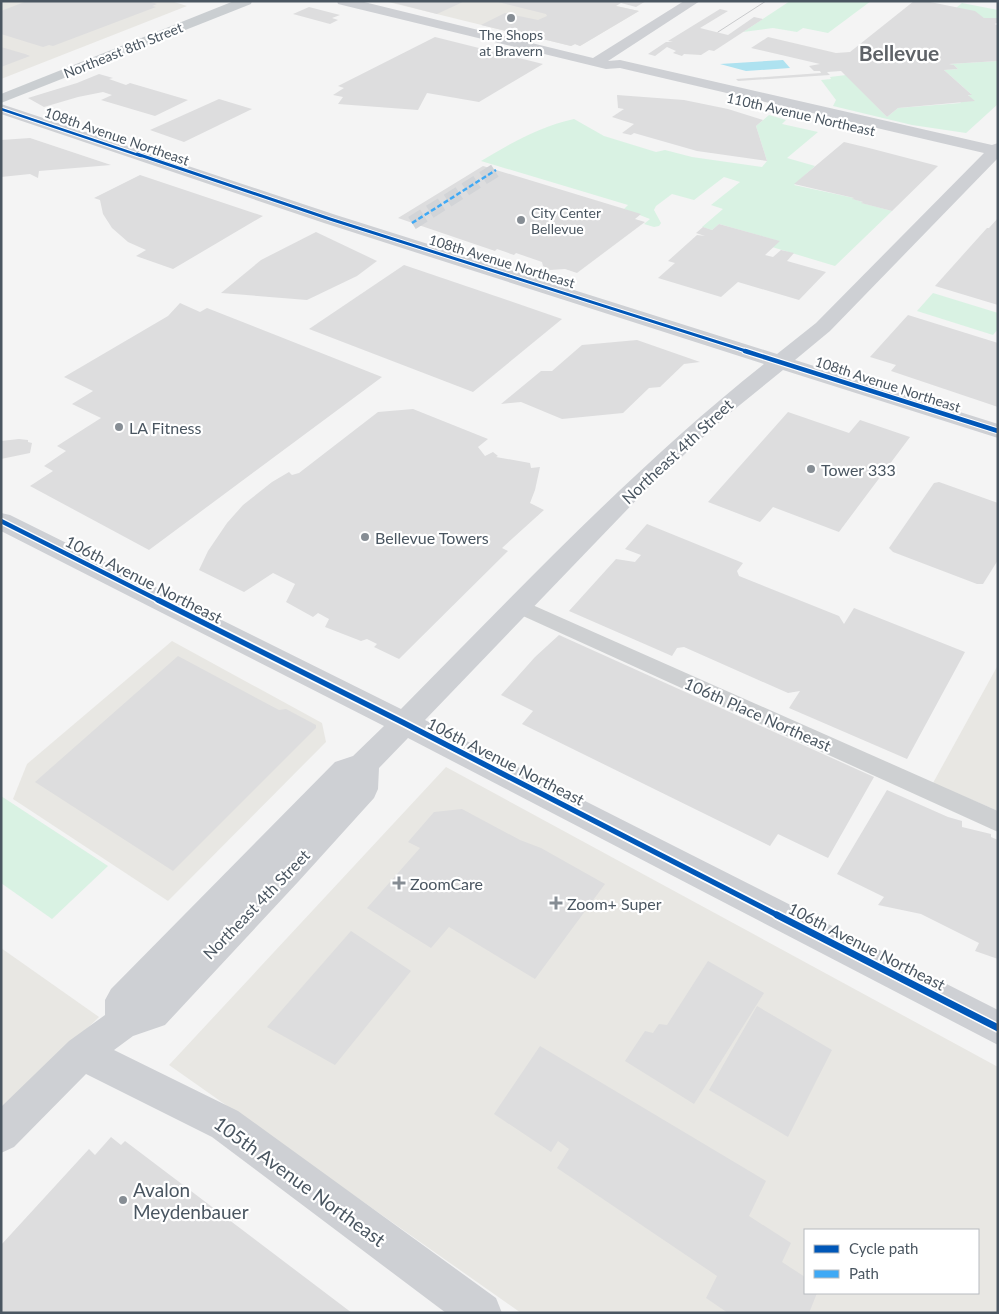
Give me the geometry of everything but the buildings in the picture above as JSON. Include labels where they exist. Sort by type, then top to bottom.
[{"type":"main road","name":"Northeast 8th Street","points":[[1,87],[220,1]]},
{"type":"main road","name":"Northeast 8th Street","points":[[1,99],[246,1]]},
{"type":"street","name":"110th Avenue Northeast","points":[[343,1],[599,63],[620,64],[995,153]]},
{"type":"street","points":[[599,63],[644,30],[694,1]]},
{"type":"street","name":"110th Avenue Northeast","points":[[599,63],[615,72],[772,107],[995,153]]},
{"type":"street","points":[[772,107],[816,109]]},
{"type":"street","name":"108th Avenue Northeast","points":[[1,109],[338,222],[780,360],[998,431]]},
{"type":"street","name":"Northeast 4th Street","points":[[1,1134],[82,1053],[122,1023],[152,1013],[287,872],[363,789],[364,764],[404,723],[638,485],[679,446],[780,360],[823,327],[995,153]]},
{"type":"street","name":"106th Avenue Northeast","points":[[1,521],[404,723],[998,1028]]},
{"type":"street","name":"106th Place Northeast","points":[[519,606],[998,822]]},
{"type":"street","name":"105th Avenue Northeast","points":[[82,1053],[225,1124],[481,1313]]},
{"type":"shaded area","points":[[6,1],[171,1],[187,6],[1,79],[1,3]]},
{"type":"shaded area","points":[[384,1],[594,1],[639,11],[580,46],[575,44],[571,46],[526,35],[528,34],[518,31],[514,33]]},
{"type":"shaded area","points":[[172,641],[322,723],[326,742],[168,901],[13,799],[27,764]]},
{"type":"shaded area","points":[[998,665],[998,811],[933,783]]},
{"type":"shaded area","points":[[446,767],[998,1067],[998,1313],[521,1313],[169,1065]]},
{"type":"shaded area","points":[[1,948],[99,1017],[1,1112]]},
{"type":"green space","points":[[790,1],[871,1],[828,33],[803,28],[797,32],[773,28],[743,32]]},
{"type":"green space","points":[[962,3],[998,10],[998,18],[984,18],[956,8]]},
{"type":"green space","points":[[998,61],[998,104],[966,133],[912,125],[833,106],[836,100],[821,80],[846,75],[887,117],[898,108],[961,103],[971,94],[944,70],[958,69],[954,65],[949,64]]},
{"type":"green space","points":[[769,115],[786,120],[782,124],[818,132],[787,158],[815,166],[794,185],[854,198],[862,203],[892,211],[835,266],[772,247],[779,241],[719,224],[712,230],[702,227],[723,209],[711,205],[740,182],[724,177],[694,200],[672,194],[656,206],[654,210],[661,223],[659,226],[654,227],[644,224],[650,219],[624,209],[628,205],[481,161],[537,131],[574,119],[604,136],[656,152],[665,150],[692,157],[762,167],[767,161],[756,126]]},
{"type":"green space","points":[[933,293],[998,313],[998,329],[993,335],[917,311]]},
{"type":"green space","points":[[1,796],[108,866],[52,919],[1,883]]},
{"type":"water","points":[[783,60],[790,68],[746,71],[720,64]]},
{"type":"tunnel","points":[[412,223],[496,170]]},
{"type":"tram line","points":[[718,32],[766,1]]},
{"type":"marked path","points":[[412,223],[496,170]]},
{"type":"cycle path","points":[[1,109],[330,219],[998,431]]},
{"type":"cycle path","points":[[1,521],[404,723],[998,1028]]},
{"type":"place","name":"The Shops at Bravern","points":[[511,18]]},
{"type":"place","name":"City Center Bellevue","points":[[521,220]]},
{"type":"place","name":"LA Fitness","points":[[119,427]]},
{"type":"place","name":"Tower 333","points":[[811,469]]},
{"type":"place","name":"Bellevue Towers","points":[[365,537]]},
{"type":"place","name":"ZoomCare","points":[[399,883]]},
{"type":"place","name":"Zoom+ Super","points":[[556,903]]},
{"type":"place","name":"Avalon Meydenbauer","points":[[123,1200]]},
{"type":"district","name":"Bellevue","points":[[899,52]]}]
